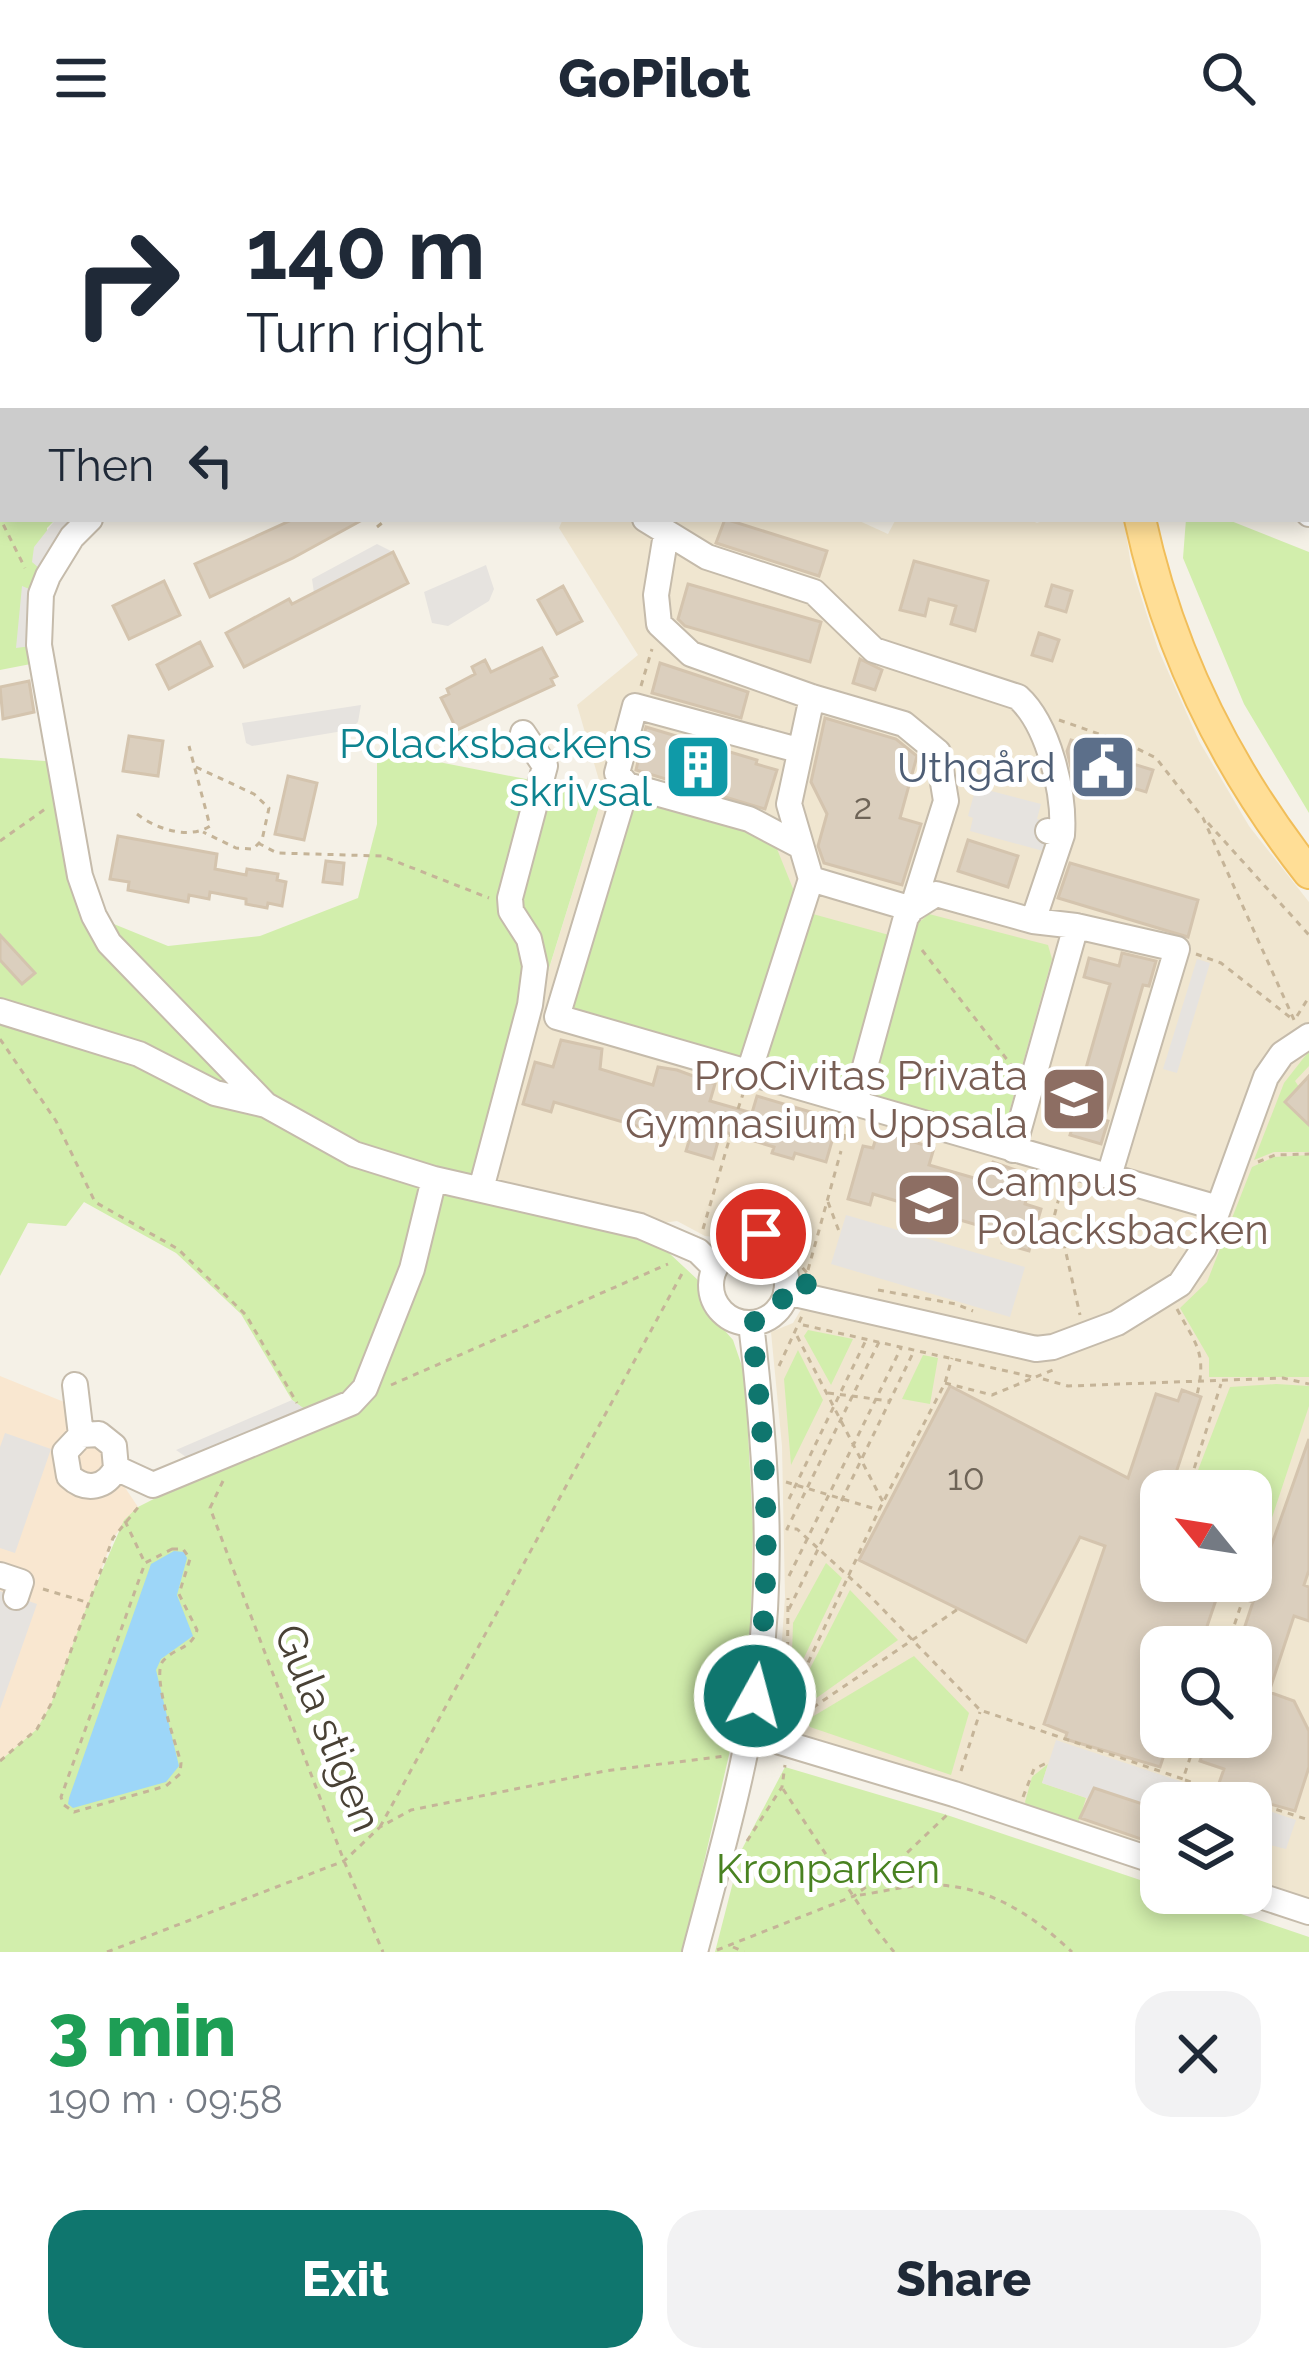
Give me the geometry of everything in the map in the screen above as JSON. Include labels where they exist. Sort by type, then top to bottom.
[{"type":"main road","points":[[1142,522],[1149,561],[1177,644],[1217,735],[1268,821],[1309,873]]},
{"type":"street","points":[[86,522],[72,537],[45,585],[38,644],[80,875],[109,943],[266,1105]]},
{"type":"street","points":[[656,527],[659,624],[691,654],[904,724],[938,752],[958,805],[900,938],[855,1103]]},
{"type":"street","points":[[656,527],[707,557],[814,592],[874,650],[1018,697],[1032,710],[1065,800],[1034,921]]},
{"type":"street","points":[[749,1072],[811,879],[789,804],[812,697]]},
{"type":"street","points":[[798,750],[635,706],[622,777],[557,1018],[1219,1208]]},
{"type":"street","points":[[481,1189],[536,966],[529,939],[511,911],[510,898],[545,766],[523,733]]},
{"type":"street","points":[[622,777],[749,819],[800,846]]},
{"type":"street","points":[[811,879],[912,909],[936,894],[1034,921],[1177,950],[1108,1176]]},
{"type":"street","points":[[1013,1150],[1076,926]]},
{"type":"street","points":[[0,1011],[140,1054],[214,1093],[266,1105],[355,1154],[434,1180],[640,1226],[706,1259],[739,1248],[763,1249],[800,1288],[1036,1348],[1084,1336],[1147,1307],[1180,1285],[1204,1248],[1266,1077],[1302,1029]]},
{"type":"street","points":[[116,1468],[153,1485],[351,1403],[375,1370],[412,1269],[434,1180]]},
{"type":"street","points":[[706,1259],[716,1304],[737,1321],[751,1323],[773,1314],[800,1288]]},
{"type":"street","points":[[695,1952],[748,1745],[761,1660],[763,1437],[751,1323]]},
{"type":"street","points":[[75,1385],[81,1435]]},
{"type":"street","points":[[81,1435],[99,1435],[108,1439],[118,1459],[116,1468],[101,1485],[88,1487],[75,1482],[66,1471],[65,1452],[81,1435]]},
{"type":"street","points":[[748,1745],[787,1735],[955,1801],[1140,1857]]},
{"type":"street","points":[[1272,1900],[1309,1912]]},
{"type":"path","points":[[3,522],[20,564],[45,585]]},
{"type":"path","points":[[377,527],[383,522]]},
{"type":"path","points":[[642,682],[650,654]]},
{"type":"path","points":[[1032,710],[1156,758],[1203,818],[1309,935]]},
{"type":"path","points":[[523,733],[579,743],[594,740],[622,777]]},
{"type":"path","points":[[189,746],[210,826],[203,832]]},
{"type":"path","points":[[137,814],[166,829],[203,832],[236,848],[253,849],[269,808],[254,794],[196,767]]},
{"type":"path","points":[[0,841],[67,794]]},
{"type":"path","points":[[1203,818],[1302,1029]]},
{"type":"path","points":[[258,844],[278,853],[382,856],[511,911]]},
{"type":"path","points":[[900,938],[916,944],[1030,1090]]},
{"type":"path","points":[[1177,950],[1221,963],[1302,1029]]},
{"type":"path","points":[[1302,1029],[1309,997]]},
{"type":"path","points":[[0,1039],[56,1121],[95,1202],[178,1249],[246,1315],[295,1397],[304,1422]]},
{"type":"path","points":[[706,1259],[735,1120]]},
{"type":"path","points":[[800,1288],[841,1151]]},
{"type":"path","points":[[1250,1164],[1275,1155],[1309,1154]]},
{"type":"path","points":[[1058,1162],[1064,1178],[1053,1221],[1064,1244],[1084,1336]]},
{"type":"path","points":[[827,1199],[840,1234]]},
{"type":"path","points":[[380,1826],[676,1281],[739,1233],[761,1234],[789,1251],[800,1288],[801,1324],[778,1368]]},
{"type":"path","points":[[384,1393],[394,1381],[706,1259]]},
{"type":"path","points":[[869,1292],[889,1289],[918,1295],[983,1316]]},
{"type":"path","points":[[1176,1308],[1200,1345],[1197,1395]]},
{"type":"path","points":[[796,1334],[883,1502]]},
{"type":"path","points":[[786,1506],[867,1339]]},
{"type":"path","points":[[787,1528],[879,1342]]},
{"type":"path","points":[[789,1553],[788,1578],[901,1346]]},
{"type":"path","points":[[788,1610],[915,1349]]},
{"type":"path","points":[[787,1708],[879,1510],[945,1384],[952,1358]]},
{"type":"path","points":[[945,1384],[992,1395],[1055,1369]]},
{"type":"path","points":[[1194,1470],[1221,1382]]},
{"type":"path","points":[[826,1392],[890,1401]]},
{"type":"path","name":"Gula stigen","points":[[224,1478],[210,1508],[344,1861],[380,1826],[411,1810],[605,1771],[732,1755],[748,1745]]},
{"type":"path","points":[[788,1541],[785,1482],[879,1510]]},
{"type":"path","points":[[0,1761],[38,1729],[124,1520],[138,1507]]},
{"type":"path","points":[[124,1520],[145,1563],[61,1797],[74,1812],[166,1786],[182,1769],[158,1676],[165,1658],[190,1646],[197,1636],[179,1594],[190,1558],[177,1548],[145,1563]]},
{"type":"path","points":[[787,1528],[797,1529],[808,1539],[980,1710],[1309,1820]]},
{"type":"path","points":[[12,1585],[88,1603]]},
{"type":"path","points":[[741,1851],[782,1787],[788,1594]]},
{"type":"path","points":[[787,1735],[958,1609]]},
{"type":"path","points":[[854,1896],[892,1867],[955,1801],[980,1710]]},
{"type":"path","points":[[0,1752],[9,1755]]},
{"type":"path","points":[[1183,1779],[1190,1758]]},
{"type":"path","points":[[1025,1809],[1022,1801],[1034,1769],[1049,1762]]},
{"type":"path","points":[[782,1787],[894,1952]]},
{"type":"path","points":[[107,1952],[344,1861],[383,1952]]},
{"type":"path","points":[[715,1951],[854,1896],[928,1885],[985,1894],[1022,1910],[1072,1952]]},
{"type":"path","points":[[732,1946],[744,1952]]},
{"type":"shaded area","points":[[54,522],[88,522],[48,576],[32,562],[34,547]]},
{"type":"shaded area","name":"Campus Polacksbacken","points":[[562,522],[862,522],[888,534],[894,522],[1124,522],[1131,566],[1158,649],[1199,741],[1249,826],[1309,902],[1309,1912],[1272,1900],[1272,1782],[1140,1782],[1140,1856],[787,1745],[768,1719],[780,1669],[785,1597],[782,1446],[771,1332],[793,1323],[806,1301],[790,1251],[770,1234],[746,1233],[734,1239],[705,1236],[677,1221],[640,1226],[481,1189],[603,794],[577,705],[638,655],[559,528]]},
{"type":"shaded area","points":[[377,544],[393,552],[314,593],[312,579]]},
{"type":"shaded area","points":[[486,565],[494,589],[489,601],[448,626],[432,623],[424,592]]},
{"type":"shaded area","points":[[22,586],[41,594],[39,645],[16,648]]},
{"type":"shaded area","points":[[361,705],[358,722],[349,730],[252,746],[246,743],[242,723]]},
{"type":"shaded area","points":[[976,787],[1041,804],[1037,819],[1050,823],[1043,851],[970,831],[973,818],[968,816]]},
{"type":"shaded area","points":[[1197,959],[1210,963],[1177,1073],[1163,1069]]},
{"type":"shaded area","points":[[846,1215],[1025,1267],[1010,1317],[831,1264]]},
{"type":"shaded area","points":[[0,1376],[69,1404],[138,1507],[113,1538],[51,1704],[37,1729],[0,1761]]},
{"type":"shaded area","points":[[292,1400],[316,1417],[199,1466],[176,1450]]},
{"type":"shaded area","points":[[5,1433],[51,1449],[15,1553],[0,1548],[0,1447]]},
{"type":"shaded area","points":[[0,1591],[37,1604],[0,1709]]},
{"type":"shaded area","points":[[1056,1740],[1183,1782],[1140,1782],[1140,1803],[1095,1788],[1090,1799],[1042,1783]]},
{"type":"shaded area","points":[[1272,1812],[1296,1820],[1286,1849],[1272,1845]]},
{"type":"green space","points":[[0,522],[53,522],[47,528],[41,662],[0,670]]},
{"type":"green space","points":[[1186,522],[1234,522],[1309,552],[1309,813],[1244,704],[1183,558]]},
{"type":"green space","points":[[377,750],[603,794],[481,1188],[640,1226],[699,1281],[706,1309],[733,1340],[745,1375],[753,1528],[750,1665],[683,1952],[0,1952],[0,1761],[37,1729],[51,1704],[124,1520],[138,1507],[315,1417],[292,1400],[241,1314],[176,1253],[84,1202],[66,1226],[28,1223],[0,1276],[0,758],[60,762],[94,916],[168,946],[260,936],[358,898],[377,824]]},
{"type":"green space","points":[[631,799],[773,839],[802,911],[900,938],[929,914],[1048,945],[1052,959],[1003,1134],[574,1008]]},
{"type":"green space","points":[[1309,1051],[1309,1066],[1285,1102],[1309,1125],[1309,1152],[1274,1152],[1254,1160],[1284,1083]]},
{"type":"green space","points":[[1309,1155],[1309,1377],[1209,1377],[1209,1358],[1180,1308],[1207,1282],[1252,1167],[1274,1157]]},
{"type":"green space","points":[[808,1330],[853,1339],[831,1385],[804,1336]]},
{"type":"green space","points":[[798,1350],[823,1400],[791,1465],[784,1379]]},
{"type":"green space","points":[[923,1355],[938,1358],[930,1404],[902,1399]]},
{"type":"green space","points":[[1309,1386],[1309,1406],[1272,1518],[1272,1470],[1198,1470],[1230,1387]]},
{"type":"green space","points":[[826,1563],[842,1578],[791,1685],[793,1623]]},
{"type":"green space","points":[[850,1590],[898,1640],[801,1709],[795,1698]]},
{"type":"green space","points":[[914,1656],[969,1713],[951,1775],[810,1727],[807,1720]]},
{"type":"green space","points":[[1048,1764],[1042,1783],[1086,1798],[1078,1824],[1028,1809],[1025,1802],[1032,1777]]},
{"type":"green space","name":"Kronparken","points":[[785,1767],[1140,1880],[1140,1914],[1241,1914],[1309,1937],[1309,1952],[715,1952],[741,1851]]},
{"type":"water","points":[[174,1551],[184,1552],[187,1558],[177,1595],[193,1636],[161,1659],[156,1670],[179,1766],[166,1782],[73,1808],[69,1798],[151,1564]]},
{"type":"building","points":[[287,522],[359,522],[210,597],[195,564]]},
{"type":"building","points":[[724,522],[735,522],[827,551],[819,576],[716,543]]},
{"type":"building","points":[[393,552],[408,583],[244,667],[226,633]]},
{"type":"building","points":[[914,561],[988,581],[975,631],[951,624],[956,606],[929,599],[925,616],[900,610]]},
{"type":"building","points":[[164,581],[180,615],[129,639],[113,606]]},
{"type":"building","points":[[688,584],[821,622],[810,662],[685,626],[678,619]]},
{"type":"building","points":[[1052,585],[1072,591],[1066,612],[1046,606]]},
{"type":"building","points":[[563,586],[582,621],[557,634],[538,600]]},
{"type":"building","points":[[1039,633],[1059,640],[1052,661],[1032,655]]},
{"type":"building","points":[[200,642],[212,666],[169,689],[157,665]]},
{"type":"building","points":[[542,648],[557,676],[551,679],[554,685],[457,730],[441,698],[449,694],[447,689],[475,674],[472,667],[485,660],[491,672]]},
{"type":"building","points":[[860,659],[882,670],[875,690],[853,683]]},
{"type":"building","points":[[660,663],[748,692],[741,718],[652,693]]},
{"type":"building","points":[[29,681],[34,712],[3,719],[0,687]]},
{"type":"building","points":[[825,718],[896,739],[917,756],[900,818],[921,824],[902,885],[824,863],[818,846],[827,814],[811,782]]},
{"type":"building","name":"Polacksbackens skrivsal","points":[[646,727],[777,770],[765,809],[636,770]]},
{"type":"building","points":[[129,736],[163,741],[158,776],[123,771]]},
{"type":"building","name":"Uthgård","points":[[1071,740],[1134,759],[1133,764],[1153,770],[1146,792],[1103,786],[1100,797],[1081,791],[1084,779],[1073,776],[1067,751]]},
{"type":"building","points":[[288,776],[317,783],[304,840],[275,834]]},
{"type":"building","points":[[118,836],[217,854],[215,869],[278,874],[277,880],[286,882],[282,906],[246,904],[246,899],[210,892],[209,899],[189,895],[188,902],[128,890],[129,882],[110,879]]},
{"type":"building","points":[[968,840],[1018,856],[1008,887],[958,871]]},
{"type":"building","points":[[326,861],[344,863],[342,884],[323,882]]},
{"type":"building","points":[[1070,863],[1198,900],[1188,937],[1058,898]]},
{"type":"building","points":[[0,935],[35,973],[22,984],[0,960]]},
{"type":"building","points":[[1122,953],[1156,961],[1149,986],[1143,985],[1101,1144],[1070,1135],[1074,1122],[1045,1113],[1053,1086],[1079,1093],[1110,984],[1084,977],[1089,958],[1119,966]]},
{"type":"building","points":[[561,1040],[602,1049],[600,1069],[653,1085],[658,1067],[677,1070],[715,1084],[710,1101],[752,1113],[757,1096],[838,1120],[826,1162],[795,1153],[793,1159],[772,1153],[774,1147],[721,1131],[713,1159],[686,1151],[689,1141],[554,1102],[551,1112],[523,1104],[535,1062],[553,1067]]},
{"type":"building","points":[[1309,1076],[1309,1125],[1285,1102]]},
{"type":"building","points":[[878,1131],[934,1148],[929,1165],[981,1180],[993,1162],[1033,1176],[1025,1204],[1041,1209],[1029,1251],[1002,1243],[1004,1233],[873,1194],[870,1205],[848,1199],[863,1146],[873,1148]]},
{"type":"building","points":[[950,1386],[1128,1478],[1156,1394],[1178,1401],[1182,1390],[1201,1397],[1177,1470],[1140,1470],[1140,1602],[1215,1602],[1207,1626],[1140,1626],[1140,1758],[1163,1758],[1160,1767],[1065,1739],[1067,1733],[1044,1724],[1105,1546],[1080,1537],[1026,1642],[859,1560]]},
{"type":"building","points":[[1309,1439],[1309,1570],[1304,1585],[1309,1587],[1309,1621],[1294,1616],[1272,1683],[1272,1626],[1245,1626],[1253,1602],[1272,1602],[1272,1544]]},
{"type":"building","points":[[1272,1693],[1294,1701],[1309,1731],[1309,1767],[1295,1811],[1272,1805],[1272,1782],[1219,1782],[1224,1769],[1200,1761],[1272,1758]]},
{"type":"building","points":[[1094,1788],[1140,1803],[1140,1839],[1080,1818]]},
{"type":"place","name":"Polacksbackens skrivsal","points":[[698,767]]},
{"type":"place","name":"Uthgård","points":[[1103,767]]},
{"type":"place","name":"ProCivitas Privata Gymnasium Uppsala","points":[[1074,1099]]},
{"type":"place","name":"Campus Polacksbacken","points":[[929,1205]]},
{"type":"route","points":[[755,1696],[765,1588],[763,1437],[751,1323],[773,1314],[787,1292],[804,1296],[808,1275],[789,1251],[761,1234]]}]
